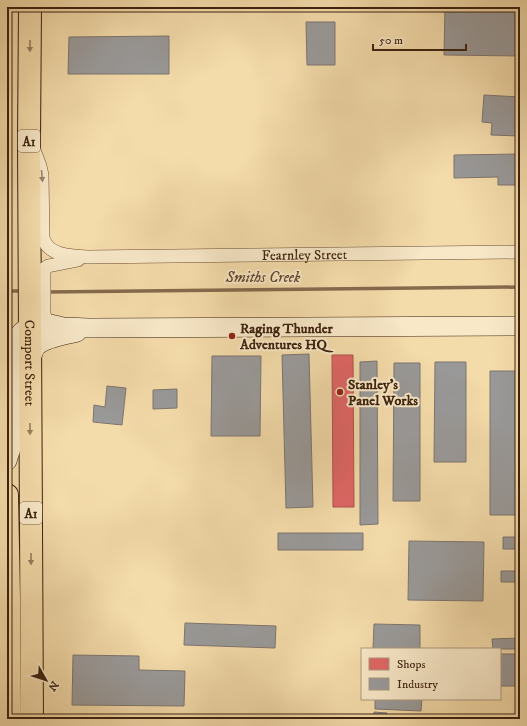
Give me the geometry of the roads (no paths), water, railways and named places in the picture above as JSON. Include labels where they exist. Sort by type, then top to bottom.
[{"type":"highway","name":"Comport Street","points":[[30,7],[29,139],[36,275],[36,319],[30,360],[32,719]]},
{"type":"highway","name":"A1","points":[[7,496],[10,719]]},
{"type":"street","name":"Fearnley Street","points":[[29,139],[41,170],[44,243],[47,247],[65,255],[89,257],[520,252]]},
{"type":"street","name":"Fearnley Street","points":[[36,275],[48,266],[89,257]]},
{"type":"street","points":[[7,461],[15,435],[14,349],[20,334],[36,319],[61,326],[92,328],[520,326]]},
{"type":"street","points":[[30,360],[37,346],[46,340],[92,328]]},
{"type":"waterway","name":"Smiths Creek","points":[[47,292],[520,287]]},
{"type":"waterway","name":"Smiths Creek","points":[[7,291],[23,291]]},
{"type":"place","name":"Raging Thunder Adventures HQ","points":[[232,336]]},
{"type":"place","name":"Stanley's Panel Works","points":[[340,392]]}]
